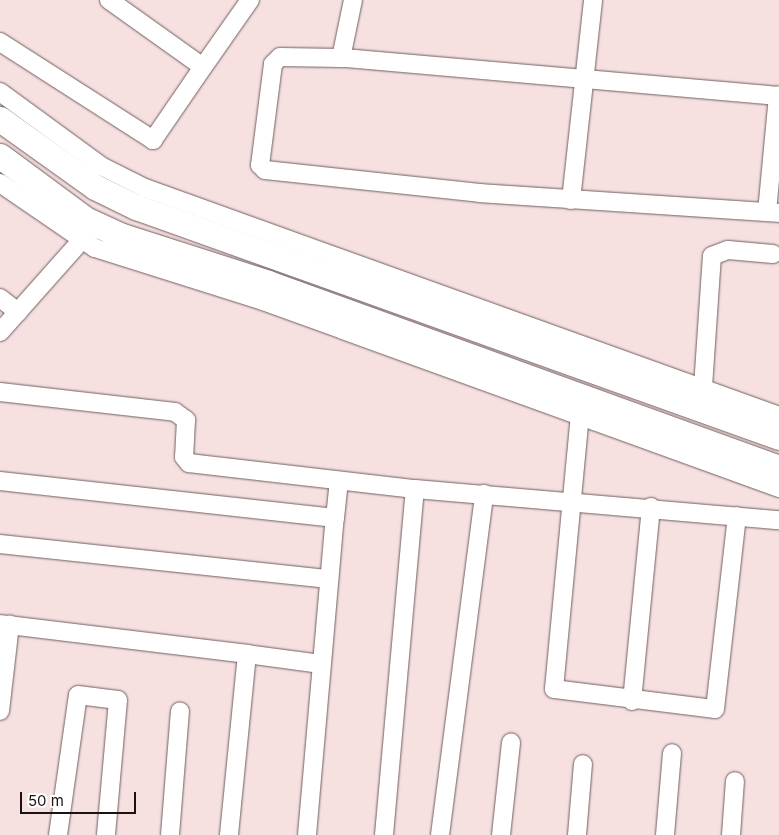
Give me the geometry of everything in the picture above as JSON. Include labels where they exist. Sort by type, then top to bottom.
[{"type":"street","points":[[109,0],[203,67]]},
{"type":"street","points":[[0,42],[153,140],[250,0]]},
{"type":"street","points":[[341,58],[353,0]]},
{"type":"street","points":[[571,200],[593,0]]},
{"type":"street","points":[[341,58],[585,78],[778,96],[773,213],[571,200],[262,169],[275,60],[341,58]]},
{"type":"street","points":[[0,92],[102,166],[145,188],[703,387],[779,416]]},
{"type":"street","points":[[0,119],[95,187],[136,207],[779,437]]},
{"type":"street","points":[[0,156],[85,219],[122,236],[321,302],[779,468]]},
{"type":"street","points":[[0,183],[80,242],[580,414],[779,488]]},
{"type":"street","points":[[0,332],[80,242]]},
{"type":"street","points":[[703,387],[712,256],[728,250],[773,254]]},
{"type":"street","points":[[0,298],[18,312]]},
{"type":"street","points":[[0,392],[176,412],[186,420],[184,461],[415,489],[571,500],[779,520]]},
{"type":"street","points":[[580,414],[554,690],[632,701],[711,709],[718,705],[737,516]]},
{"type":"street","points":[[0,480],[335,518]]},
{"type":"street","points":[[307,835],[339,481]]},
{"type":"street","points":[[384,835],[415,489]]},
{"type":"street","points":[[440,835],[484,494]]},
{"type":"street","points":[[632,701],[651,507]]},
{"type":"street","points":[[0,544],[329,579]]},
{"type":"street","points":[[0,711],[5,624],[321,664]]},
{"type":"street","points":[[229,835],[247,654]]},
{"type":"street","points":[[58,835],[78,695],[118,700],[106,835]]},
{"type":"street","points":[[170,835],[180,711]]},
{"type":"street","points":[[501,835],[511,743]]},
{"type":"street","points":[[664,835],[672,753]]},
{"type":"street","points":[[578,835],[584,764]]},
{"type":"street","points":[[731,835],[735,781]]}]
